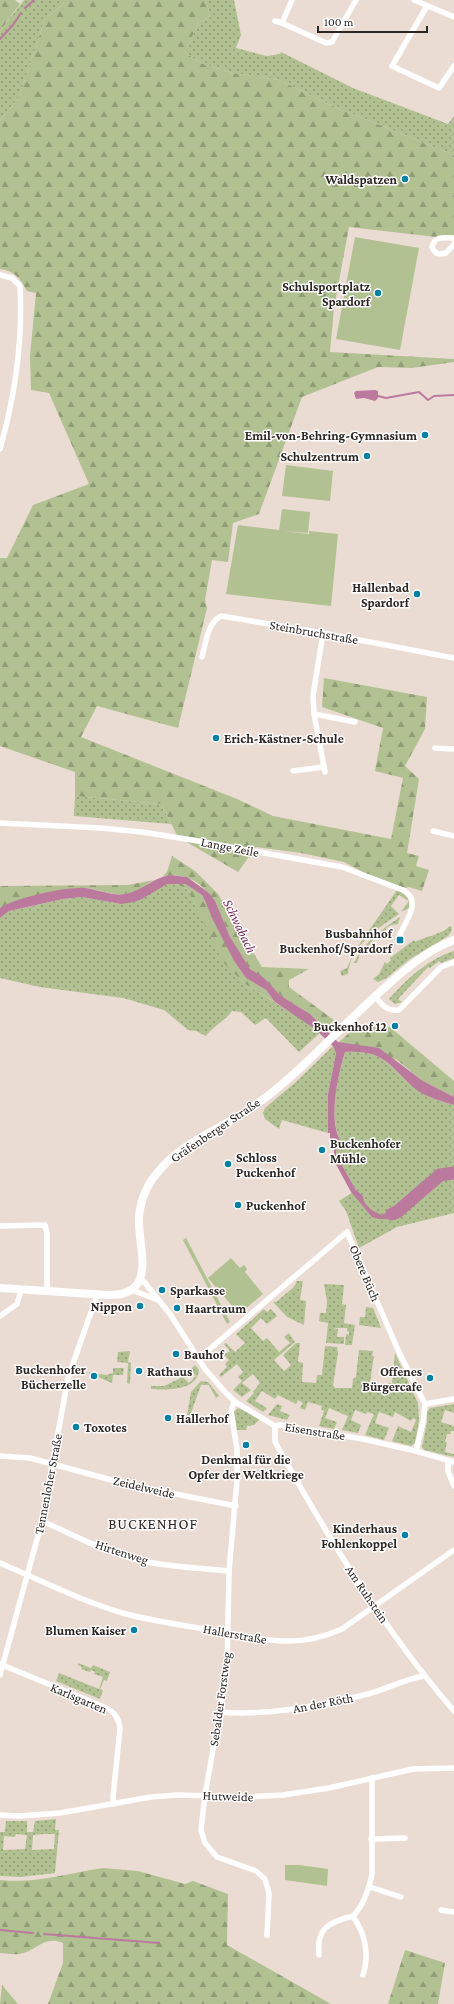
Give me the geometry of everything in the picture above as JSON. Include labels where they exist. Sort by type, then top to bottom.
[{"type":"main road","name":"Gräfenberger Straße","points":[[141,1278],[143,1266],[140,1212],[144,1195],[155,1176],[168,1160],[185,1147],[251,1108],[311,1056],[408,967],[433,950],[454,940]]},
{"type":"main road","points":[[0,1288],[97,1295],[119,1295],[132,1290],[141,1278]]},
{"type":"street","points":[[282,23],[292,0]]},
{"type":"street","points":[[275,21],[326,43],[332,42],[356,0]]},
{"type":"street","points":[[414,0],[454,17]]},
{"type":"street","points":[[427,6],[392,66],[439,88],[454,66]]},
{"type":"street","points":[[454,238],[440,237],[435,239],[432,246],[434,252],[440,255],[446,253],[454,244]]},
{"type":"street","points":[[0,275],[16,280],[20,286],[21,299],[20,354],[18,372],[0,449]]},
{"type":"street","name":"Steinbruchstraße","points":[[202,657],[213,620],[221,616],[323,633],[454,658]]},
{"type":"street","points":[[293,771],[325,770],[314,714],[314,686],[323,633]]},
{"type":"street","points":[[314,714],[355,722]]},
{"type":"street","points":[[435,748],[454,749]]},
{"type":"street","name":"Lange Zeile","points":[[0,823],[100,828],[142,832],[342,868],[403,890],[410,894],[413,902],[412,909],[400,934]]},
{"type":"street","points":[[433,831],[454,836]]},
{"type":"street","points":[[375,996],[386,1008],[399,1010],[441,967],[448,963],[454,962]]},
{"type":"street","points":[[0,1226],[45,1225],[47,1233],[47,1291]]},
{"type":"street","name":"Obere Büch","points":[[198,1358],[347,1232],[398,1350],[425,1404]]},
{"type":"street","name":"Eisenstraße","points":[[141,1278],[183,1333],[205,1369],[234,1401],[275,1426],[280,1425],[363,1439],[416,1451],[451,1461]]},
{"type":"street","points":[[0,1316],[18,1304],[21,1290]]},
{"type":"street","points":[[132,1290],[158,1300]]},
{"type":"street","name":"Tennenloher Straße","points":[[0,1675],[1,1664],[28,1575],[42,1521],[68,1380],[97,1295]]},
{"type":"street","points":[[416,1451],[423,1422],[425,1404],[454,1399]]},
{"type":"street","name":"Sebalder Forstweg","points":[[234,1401],[231,1412],[237,1456],[236,1506],[229,1572],[226,1670],[205,1795],[201,1830],[209,1850],[217,1857],[256,1871],[265,1879],[269,1894],[268,1935]]},
{"type":"street","name":"Am Ruhstein","points":[[275,1426],[275,1442],[290,1470],[339,1551],[424,1676],[454,1711]]},
{"type":"street","name":"Zeidelweide","points":[[0,1456],[24,1457],[53,1463],[130,1485],[236,1506]]},
{"type":"street","points":[[451,1461],[448,1470],[454,1486]]},
{"type":"street","name":"Hirtenweg","points":[[42,1521],[86,1540],[140,1560],[229,1572]]},
{"type":"street","name":"Hallerstraße","points":[[0,1563],[95,1604],[126,1614],[277,1641],[310,1641],[342,1629],[454,1550]]},
{"type":"street","name":"Karlsgarten","points":[[1,1664],[109,1709],[115,1714],[119,1720],[120,1729],[113,1797],[114,1804]]},
{"type":"street","name":"An der Röth","points":[[219,1712],[251,1713],[285,1711],[369,1694],[424,1676]]},
{"type":"street","name":"Hutweide","points":[[0,1815],[40,1815],[178,1795],[245,1797],[283,1795],[329,1788],[420,1768],[454,1768]]},
{"type":"street","points":[[319,1955],[319,1938],[323,1930],[338,1920],[352,1916],[358,1911],[370,1887],[372,1874],[372,1778]]},
{"type":"street","points":[[371,1839],[405,1838]]},
{"type":"street","points":[[370,1887],[401,1896]]},
{"type":"street","points":[[441,1910],[454,1912]]},
{"type":"street","points":[[352,1916],[365,1939],[366,1968],[363,1975]]},
{"type":"green space","points":[[0,0],[15,0],[20,4],[0,31]]},
{"type":"green space","points":[[24,0],[68,0],[45,19],[19,97],[0,121],[0,31]]},
{"type":"green space","points":[[68,0],[206,0],[210,17],[198,23],[185,53],[203,64],[233,73],[279,80],[335,107],[454,155],[454,239],[349,227],[334,308],[330,352],[454,359],[454,362],[412,368],[378,367],[302,397],[259,514],[233,523],[228,562],[212,560],[205,600],[207,608],[178,728],[97,706],[81,737],[237,799],[273,816],[391,839],[403,778],[375,771],[383,728],[322,707],[324,678],[427,697],[425,729],[405,766],[419,779],[407,853],[419,856],[416,866],[429,870],[422,891],[409,887],[397,890],[344,862],[301,853],[256,847],[238,872],[178,837],[161,804],[75,796],[75,772],[0,746],[0,558],[7,558],[33,505],[89,484],[49,393],[31,390],[30,356],[36,293],[27,291],[22,282],[10,271],[0,269],[0,121],[19,97],[45,19]]},
{"type":"green space","points":[[206,0],[234,0],[241,35],[236,48],[267,56],[280,54],[281,52],[353,88],[448,124],[454,116],[454,155],[335,107],[279,80],[233,73],[203,64],[185,53],[198,23],[210,17]]},
{"type":"green space","name":"Schulsportplatz Spardorf","points":[[355,237],[419,248],[400,350],[336,339]]},
{"type":"green space","points":[[286,465],[333,471],[330,501],[282,496]]},
{"type":"green space","points":[[282,509],[310,512],[308,533],[283,531],[309,534],[309,531],[338,534],[331,606],[226,594],[238,525],[279,530]]},
{"type":"green space","points":[[75,796],[161,804],[171,824],[74,816]]},
{"type":"green space","points":[[172,856],[195,871],[218,894],[262,967],[309,969],[289,980],[289,987],[334,1020],[325,1029],[303,1009],[281,996],[266,981],[249,968],[239,955],[208,893],[197,882],[182,876],[163,876],[167,872]]},
{"type":"green space","points":[[154,880],[139,889],[128,893],[114,894],[89,888],[76,888],[28,897],[0,908],[0,886],[128,885]]},
{"type":"green space","points":[[175,883],[188,890],[224,962],[245,984],[305,1021],[320,1033],[299,1052],[266,1018],[255,1025],[241,1012],[232,1011],[206,1036],[196,1031],[188,1030],[164,1010],[123,998],[40,987],[0,978],[0,918],[9,911],[63,899],[82,897],[121,904],[167,884]]},
{"type":"green space","points":[[175,883],[185,884],[202,895],[234,961],[246,978],[266,990],[275,1002],[245,984],[223,962],[188,890]]},
{"type":"green space","points":[[397,890],[404,893],[410,900],[409,908],[401,912],[409,901],[399,895],[391,906],[399,914],[382,925],[359,946],[350,964],[348,974],[342,976],[340,971],[347,968],[354,952]]},
{"type":"green space","points":[[400,917],[398,924],[391,925],[386,928],[386,930],[373,940],[362,954],[360,953],[380,932]]},
{"type":"green space","points":[[449,926],[452,927],[448,936],[410,959],[385,979],[378,982],[373,979],[379,974],[385,962],[387,964],[391,960],[390,958],[414,940],[415,942],[444,931]]},
{"type":"green space","points":[[454,951],[454,958],[441,963],[439,961],[430,968],[428,967],[398,999],[402,1002],[395,1004],[389,999],[418,970],[435,959]]},
{"type":"green space","points":[[360,953],[357,963],[354,963]]},
{"type":"green space","points":[[358,1025],[379,1027],[379,1031],[387,1031],[387,1027],[390,1027],[454,1081],[454,1097],[423,1081],[397,1060],[339,1042]]},
{"type":"green space","points":[[333,1046],[336,1053],[328,1094],[328,1133],[282,1120],[279,1129],[265,1119],[263,1113],[265,1108],[298,1080]]},
{"type":"green space","points":[[345,1052],[358,1052],[377,1056],[391,1066],[418,1091],[454,1105],[454,1213],[397,1227],[359,1248],[346,1211],[339,1201],[356,1190],[336,1155],[337,1140],[340,1140],[336,1130],[334,1107],[337,1084]]},
{"type":"green space","points":[[186,1238],[230,1322],[227,1324],[183,1240]]},
{"type":"green space","points":[[231,1258],[240,1268],[244,1265],[247,1269],[245,1272],[263,1294],[239,1314],[208,1278]]},
{"type":"green space","points":[[297,1281],[303,1281],[300,1300],[306,1301],[304,1325],[287,1317],[273,1302],[276,1302],[294,1287]]},
{"type":"green space","points":[[324,1284],[344,1285],[342,1304],[346,1305],[344,1323],[355,1325],[352,1345],[345,1345],[346,1334],[349,1335],[347,1328],[334,1328],[338,1329],[337,1337],[344,1337],[344,1344],[326,1343],[328,1323],[319,1321],[320,1313],[326,1313],[327,1301]]},
{"type":"green space","points":[[366,1307],[373,1308],[381,1328],[359,1325],[360,1317],[365,1317]]},
{"type":"green space","points":[[264,1309],[267,1312],[271,1309],[277,1316],[267,1324],[261,1318],[251,1328],[263,1341],[267,1338],[279,1352],[290,1343],[284,1337],[289,1333],[295,1342],[274,1360],[284,1371],[291,1365],[283,1355],[296,1343],[300,1343],[298,1362],[303,1363],[302,1382],[316,1383],[317,1375],[322,1375],[325,1346],[337,1347],[338,1353],[333,1385],[335,1388],[352,1388],[353,1379],[356,1377],[359,1350],[373,1351],[372,1356],[374,1356],[369,1389],[371,1392],[387,1392],[388,1383],[392,1383],[395,1353],[418,1403],[419,1421],[415,1443],[411,1446],[392,1441],[398,1426],[411,1432],[416,1420],[413,1418],[411,1421],[395,1412],[393,1417],[379,1412],[375,1423],[389,1428],[384,1440],[365,1435],[374,1414],[367,1412],[366,1414],[355,1410],[351,1420],[361,1425],[358,1433],[342,1430],[348,1416],[329,1408],[325,1418],[337,1422],[334,1429],[319,1426],[324,1411],[321,1409],[322,1406],[308,1402],[305,1410],[300,1408],[303,1403],[298,1400],[296,1404],[278,1395],[275,1399],[262,1391],[255,1401],[267,1408],[263,1412],[246,1401],[254,1393],[253,1392],[260,1383],[253,1374],[242,1383],[251,1390],[242,1397],[233,1390],[242,1381],[238,1377],[243,1372],[237,1364],[221,1377],[219,1375],[227,1367],[225,1364],[229,1360],[224,1355],[230,1351],[224,1344],[226,1343],[235,1352],[245,1343],[236,1334]]},
{"type":"green space","points":[[130,1351],[128,1362],[131,1363],[130,1384],[127,1383],[128,1363],[117,1362],[118,1352]]},
{"type":"green space","points":[[195,1365],[199,1370],[197,1377],[187,1386],[173,1389],[151,1389],[151,1386],[164,1386],[183,1377],[189,1383],[196,1376],[190,1370]]},
{"type":"green space","points":[[113,1368],[124,1368],[123,1375],[113,1375],[112,1383],[86,1372],[106,1375],[113,1373]]},
{"type":"green space","points":[[201,1381],[208,1382],[219,1396],[216,1398],[209,1385],[201,1385],[190,1416],[187,1415],[191,1392]]},
{"type":"green space","points":[[277,1404],[282,1406],[280,1411],[290,1415],[287,1420],[268,1415]]},
{"type":"green space","points":[[454,1404],[454,1413],[445,1410],[441,1422],[454,1426],[454,1431],[447,1434],[445,1452],[454,1454],[454,1457],[424,1450],[422,1447],[427,1422],[427,1412],[430,1408]]},
{"type":"green space","points":[[238,1408],[260,1419],[254,1425],[247,1426],[246,1430],[237,1430],[234,1412]]},
{"type":"green space","points":[[78,1663],[91,1668],[93,1665],[110,1672],[107,1681],[104,1680],[100,1689],[103,1690],[100,1699],[56,1681],[59,1673],[99,1689],[103,1677],[94,1674],[95,1672],[91,1670],[90,1672],[81,1669],[82,1667],[78,1665]]},
{"type":"green space","points":[[56,1819],[55,1830],[59,1830],[55,1873],[21,1877],[0,1876],[0,1832],[5,1832],[6,1821],[27,1821],[27,1832],[33,1832],[35,1821]],"holes":[[[16,1834],[27,1835],[25,1849],[3,1850],[4,1836],[15,1837]],[[55,1834],[54,1849],[32,1850],[33,1835]]]},
{"type":"green space","points":[[285,1865],[299,1865],[328,1869],[327,1886],[285,1880]]},
{"type":"green space","points":[[103,1868],[138,1871],[185,1884],[193,1881],[228,1894],[227,1945],[331,2004],[48,2004],[63,1963],[63,1943],[50,1941],[45,1942],[25,1953],[0,1953],[0,1880],[26,1881]]},
{"type":"green space","points":[[405,1950],[445,1963],[438,2004],[388,2004]]},
{"type":"green space","points":[[2,1985],[18,2004],[0,2004]]},
{"type":"shaded area","points":[[356,391],[378,391],[378,398],[375,401],[364,398],[356,399],[354,393]]},
{"type":"shaded area","points":[[170,875],[187,877],[209,893],[215,901],[230,937],[250,969],[264,978],[281,996],[310,1014],[338,1042],[379,1048],[423,1081],[454,1097],[454,1105],[428,1096],[414,1088],[378,1056],[358,1052],[345,1052],[335,1096],[334,1108],[336,1131],[340,1140],[337,1140],[336,1155],[356,1190],[363,1196],[363,1200],[372,1210],[382,1215],[405,1204],[399,1213],[392,1218],[383,1219],[372,1217],[351,1192],[332,1157],[334,1155],[334,1146],[330,1145],[330,1133],[328,1133],[328,1094],[336,1053],[333,1046],[315,1029],[275,1002],[266,990],[246,978],[234,961],[202,895],[185,884],[167,884],[134,902],[121,904],[82,897],[63,899],[9,911],[0,918],[0,908],[17,900],[28,897],[78,888],[86,888],[115,894],[125,894]]},
{"type":"waterway","points":[[25,8],[34,0]]},
{"type":"waterway","points":[[0,39],[13,25],[21,13]]},
{"type":"waterway","points":[[378,396],[386,398],[419,392],[428,400],[434,396],[454,395]]},
{"type":"waterway","name":"Schwabach","points":[[392,1214],[397,1212],[440,1175],[454,1173]]},
{"type":"waterway","points":[[0,1930],[33,1933]]},
{"type":"waterway","points":[[44,1934],[159,1943]]},
{"type":"place","name":"Waldspatzen","points":[[405,179]]},
{"type":"place","name":"Schulsportplatz Spardorf","points":[[378,293]]},
{"type":"place","name":"Emil-von-Behring-Gymnasium","points":[[425,435]]},
{"type":"place","name":"Schulzentrum","points":[[367,456]]},
{"type":"place","name":"Hallenbad Spardorf","points":[[417,594]]},
{"type":"place","name":"Erich-Kästner-Schule","points":[[216,738]]},
{"type":"place","name":"Busbahnhof Buckenhof/Spardorf","points":[[400,940]]},
{"type":"place","name":"Buckenhof 12","points":[[395,1026]]},
{"type":"place","name":"Buckenhofer Mühle","points":[[322,1150]]},
{"type":"place","name":"Schloss Puckenhof","points":[[228,1164]]},
{"type":"place","name":"Puckenhof","points":[[238,1205]]},
{"type":"place","name":"Sparkasse","points":[[162,1290]]},
{"type":"place","name":"Nippon","points":[[140,1306]]},
{"type":"place","name":"Haartraum","points":[[177,1308]]},
{"type":"place","name":"Bauhof","points":[[176,1354]]},
{"type":"place","name":"Rathaus","points":[[139,1371]]},
{"type":"place","name":"Buckenhofer Bücherzelle","points":[[94,1376]]},
{"type":"place","name":"Offenes Bürgercafe","points":[[430,1378]]},
{"type":"place","name":"Hallerhof","points":[[168,1418]]},
{"type":"place","name":"Toxotes","points":[[76,1427]]},
{"type":"place","name":"Denkmal für die Opfer der Weltkriege","points":[[246,1445]]},
{"type":"place","name":"Kinderhaus Fohlenkoppel","points":[[405,1535]]},
{"type":"place","name":"Blumen Kaiser","points":[[134,1630]]},
{"type":"district","name":"BUCKENHOF","points":[[153,1524]]}]
